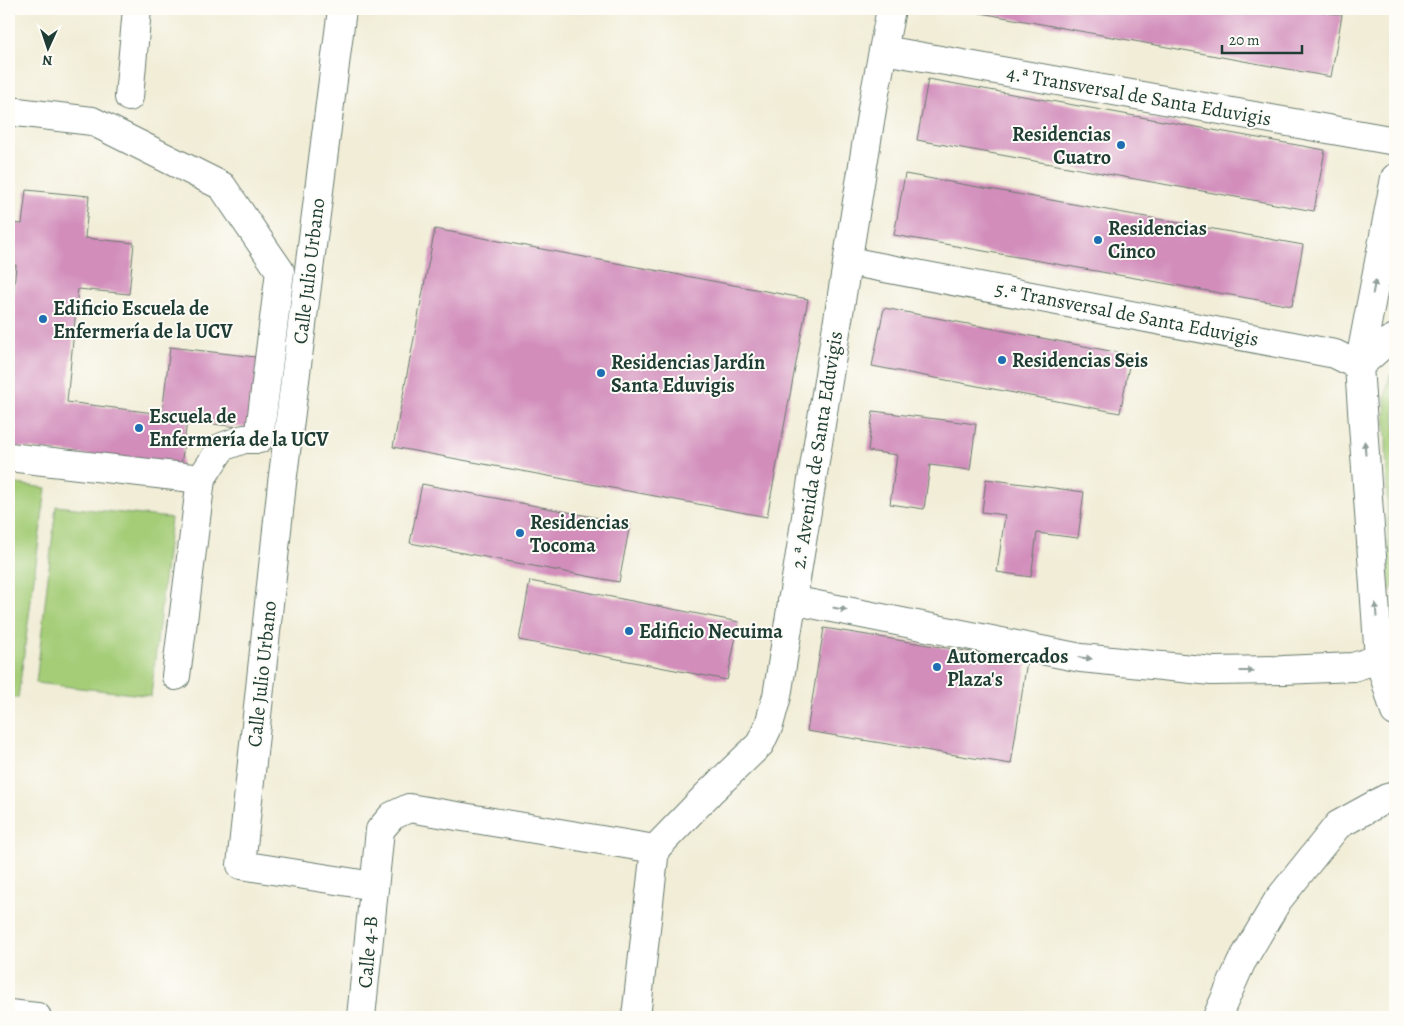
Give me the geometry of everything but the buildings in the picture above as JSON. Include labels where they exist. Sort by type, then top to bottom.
[{"type":"street","points":[[129,97],[137,9]]},
{"type":"street","name":"Calle Julio Urbano","points":[[342,9],[282,483],[241,865],[374,886]]},
{"type":"street","name":"2.ª Avenida de Santa Eduvigis","points":[[656,849],[710,792],[760,744],[769,725],[777,696],[891,9]]},
{"type":"street","name":"4.ª Transversal de Santa Eduvigis","points":[[884,50],[1395,141]]},
{"type":"street","points":[[9,111],[92,121],[222,186],[280,271],[259,439],[244,439],[222,447],[201,479],[176,676]]},
{"type":"street","points":[[1395,178],[1359,366],[1379,659],[1395,712]]},
{"type":"street","name":"5.ª Transversal de Santa Eduvigis","points":[[848,261],[1335,354],[1359,366]]},
{"type":"street","points":[[1359,366],[1385,343],[1395,338]]},
{"type":"street","points":[[9,457],[201,479]]},
{"type":"street","points":[[792,600],[1091,659],[1212,671],[1353,667],[1379,659],[1395,635]]},
{"type":"street","points":[[1216,1017],[1241,963],[1278,900],[1338,825],[1387,798],[1395,796]]},
{"type":"street","points":[[374,886],[380,830],[392,816],[409,808],[656,849],[636,1017]]},
{"type":"street","name":"Calle 4-B","points":[[361,1017],[374,886]]},
{"type":"street","points":[[9,1014],[37,1017]]},
{"type":"green space","points":[[1395,370],[1395,583],[1389,593],[1385,397],[1390,375]]},
{"type":"green space","points":[[9,483],[46,488],[18,698],[9,697]]},
{"type":"green space","points":[[56,506],[171,518],[151,696],[36,683]]},
{"type":"place","name":"Residencias Cuatro","points":[[1121,145]]},
{"type":"place","name":"Residencias Cinco","points":[[1098,240]]},
{"type":"place","name":"Edificio Escuela de Enfermería de la UCV","points":[[43,319]]},
{"type":"place","name":"Residencias Seis","points":[[1002,360]]},
{"type":"place","name":"Residencias Jardín Santa Eduvigis","points":[[601,373]]},
{"type":"place","name":"Escuela de Enfermería de la UCV","points":[[139,428]]},
{"type":"place","name":"Residencias Tocoma","points":[[520,533]]},
{"type":"place","name":"Edificio Necuima","points":[[629,631]]},
{"type":"place","name":"Automercados Plaza's","points":[[937,667]]}]
